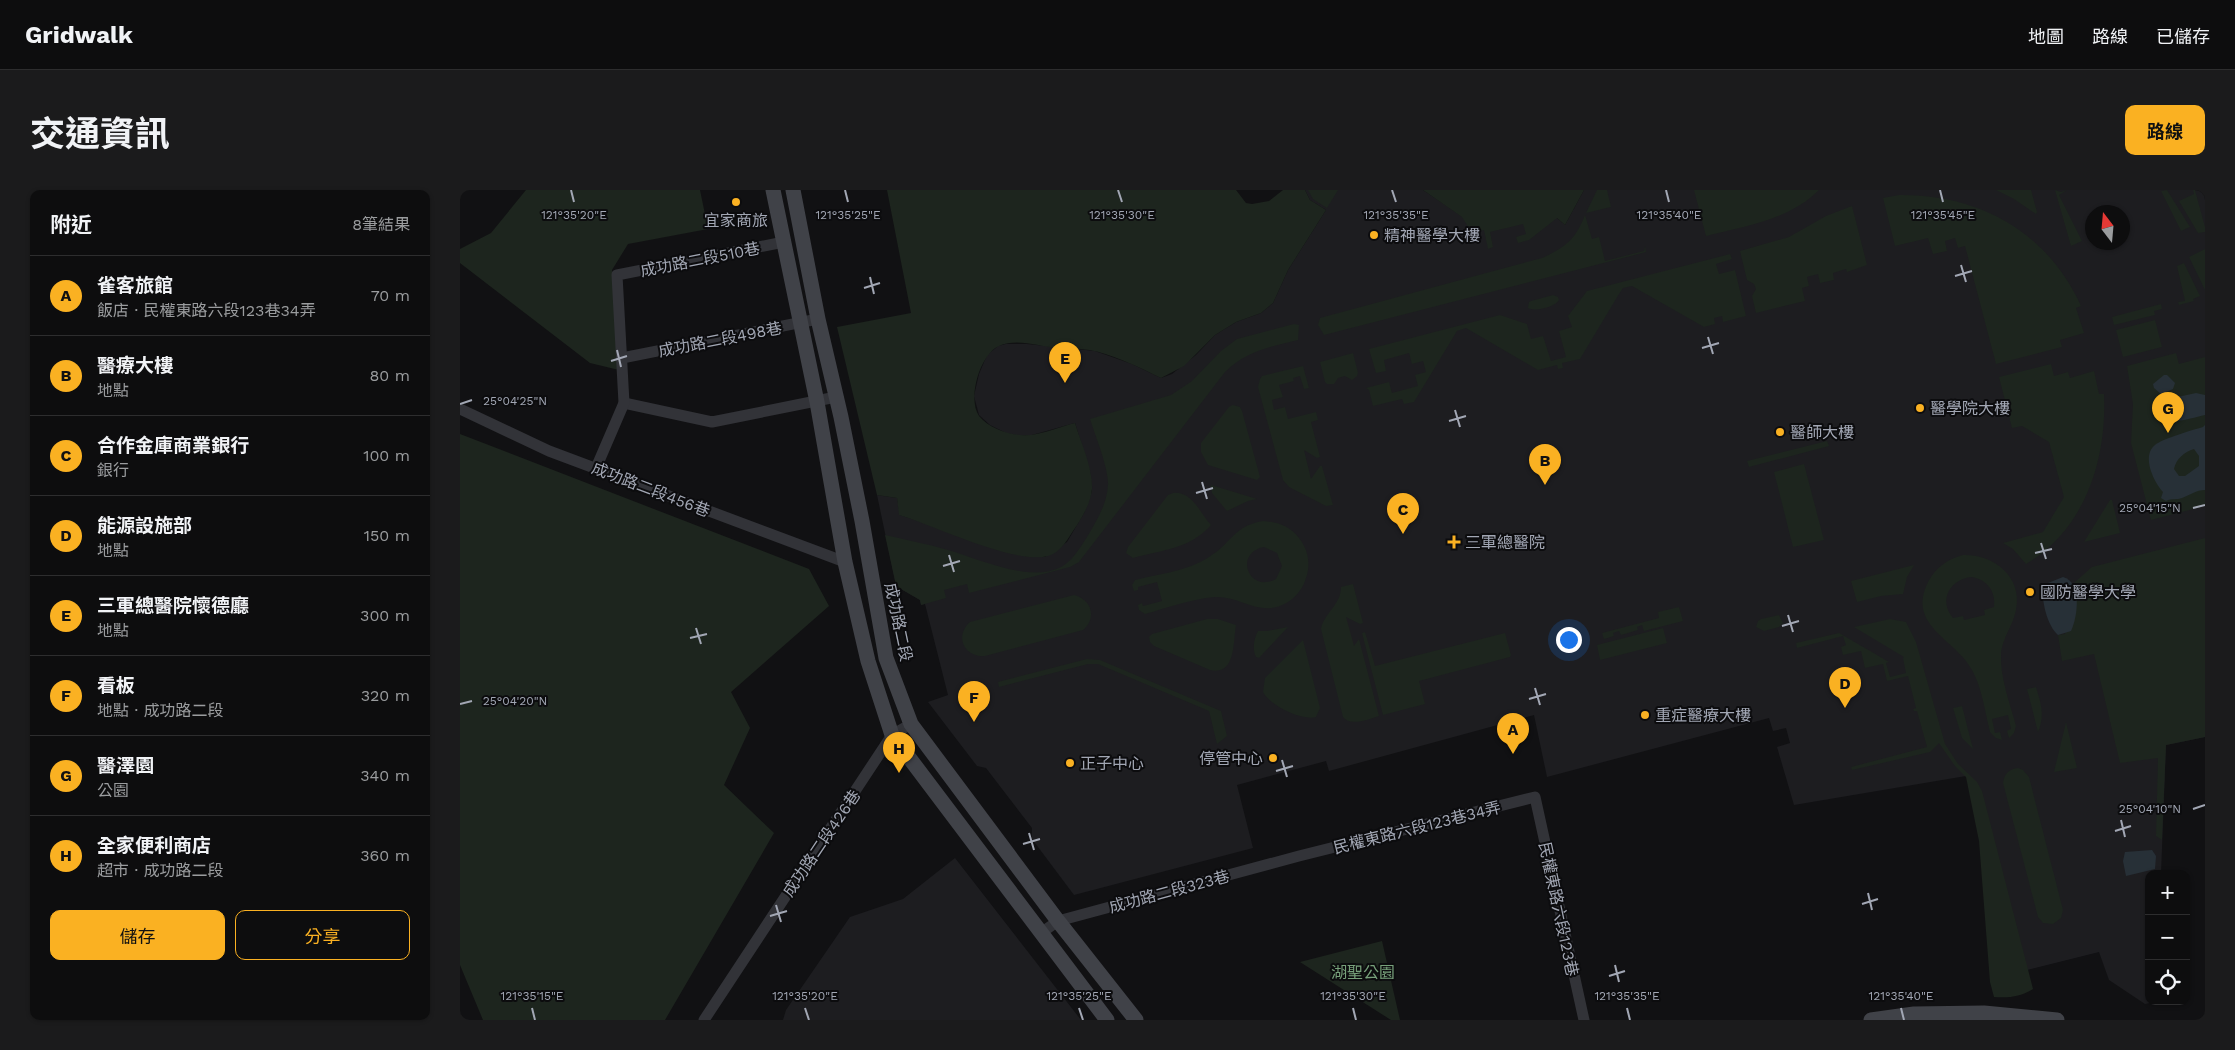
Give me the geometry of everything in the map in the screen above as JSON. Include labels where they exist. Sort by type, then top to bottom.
[{"type":"main road","points":[[773,190],[799,324],[817,402],[846,562],[868,661],[892,735],[1107,1020]]},
{"type":"main road","name":"成功路二段","points":[[793,190],[818,319],[862,521],[886,658],[911,724],[1058,920],[1136,1020]]},
{"type":"main road","points":[[1871,1020],[1914,1014],[1984,1013],[2057,1020]]},
{"type":"street","name":"成功路二段510巷","points":[[622,358],[617,276],[784,242]]},
{"type":"street","name":"成功路二段498巷","points":[[622,358],[818,319]]},
{"type":"street","points":[[596,468],[624,403],[622,358]]},
{"type":"street","points":[[624,403],[712,422],[836,398]]},
{"type":"street","name":"成功路二段456巷","points":[[460,409],[549,452],[846,562]]},
{"type":"street","name":"成功路二段426巷","points":[[704,1020],[892,735],[911,724]]},
{"type":"street","name":"民權東路六段123巷34弄","points":[[1299,856],[1535,797]]},
{"type":"street","name":"民權東路六段123巷","points":[[1535,797],[1584,1020]]},
{"type":"street","name":"成功路二段323巷","points":[[1041,933],[1058,920],[1299,856]]},
{"type":"shaded area","name":"三軍總醫院","points":[[1305,190],[1423,190],[1463,217],[1540,203],[1565,225],[1584,190],[2205,190],[2205,737],[2166,745],[2161,870],[2145,870],[2145,1004],[2109,980],[2099,952],[2027,970],[1982,845],[1972,783],[1966,776],[1794,805],[1777,747],[1790,743],[1786,728],[1773,731],[1769,718],[1547,777],[1534,715],[1329,771],[1326,761],[1237,785],[1253,848],[1074,895],[1032,839],[1032,828],[986,768],[977,766],[928,702],[948,695],[925,604],[921,605],[920,600],[901,589],[897,590],[877,495],[897,498],[900,515],[1024,556],[1045,557],[1067,542],[1084,513],[1092,491],[1090,472],[1075,423],[1032,435],[1020,436],[1006,433],[990,425],[979,415],[974,396],[979,374],[987,355],[998,346],[1027,344],[1095,351],[1132,364],[1161,378],[1172,374],[1196,355],[1215,335],[1236,322],[1261,313],[1273,303],[1288,270],[1326,210],[1310,200]]},
{"type":"shaded area","points":[[2164,375],[2167,375],[2175,383],[2173,389],[2161,394],[2154,388],[2153,384]]},
{"type":"shaded area","points":[[2196,393],[2205,395],[2205,415],[2174,421],[2163,418],[2158,414],[2158,406],[2164,400]]},
{"type":"shaded area","points":[[2205,425],[2205,490],[2180,499],[2166,501],[2161,498],[2163,492],[2150,469],[2149,456],[2151,450],[2155,445],[2164,440]],"holes":[[[2194,449],[2199,456],[2199,466],[2185,476],[2179,476],[2174,469],[2181,456]]]},
{"type":"shaded area","points":[[2063,577],[2073,585],[2076,592],[2077,609],[2071,631],[2058,635],[2054,631],[2046,612],[2043,585]]},
{"type":"shaded area","points":[[2152,850],[2156,856],[2155,869],[2126,876],[2123,861],[2125,852]]},
{"type":"shaded area","points":[[955,858],[1081,1020],[783,1020],[786,1010],[850,917],[903,899]]},
{"type":"green space","points":[[526,190],[700,190],[708,229],[628,244],[612,270],[619,370],[590,363],[460,263],[460,249],[491,233]]},
{"type":"green space","points":[[887,190],[1236,190],[1246,203],[1252,204],[1269,201],[1283,190],[1305,190],[1310,200],[1326,210],[1288,270],[1273,303],[1261,313],[1236,322],[1215,335],[1184,366],[1161,378],[1102,353],[1028,343],[1013,343],[999,346],[986,358],[981,367],[975,388],[974,399],[979,416],[998,429],[1020,435],[1041,433],[1075,423],[1091,473],[1091,494],[1088,506],[1079,522],[1059,549],[1053,554],[1040,557],[1022,556],[1000,551],[899,515],[897,498],[877,495],[837,327],[911,313]]},
{"type":"green space","points":[[1308,190],[1338,190],[1327,208],[1313,199]]},
{"type":"green space","points":[[1423,190],[1584,190],[1565,225],[1557,218],[1529,240],[1518,243],[1516,237],[1526,234],[1523,224],[1490,232],[1493,247],[1488,249],[1484,230],[1472,233],[1462,217]]},
{"type":"green space","points":[[1597,190],[1607,190],[1611,207],[1586,213]]},
{"type":"green space","points":[[1694,190],[1819,190],[1807,200],[1781,215],[1751,225],[1706,236]]},
{"type":"green space","points":[[1996,190],[2031,190],[2036,214],[2014,199]]},
{"type":"green space","points":[[2055,190],[2061,192],[2067,190],[2059,195],[2082,241],[2071,246]]},
{"type":"green space","points":[[2167,190],[2190,227],[2181,231],[2161,191]]},
{"type":"green space","points":[[2193,190],[2195,190],[2205,232],[2198,233],[2179,201],[2194,194]]},
{"type":"green space","points":[[1899,195],[1928,196],[1956,201],[1982,210],[2007,222],[2029,238],[2049,257],[2067,280],[2081,306],[2076,308],[2084,333],[2060,340],[2062,347],[1996,364],[1965,246],[1958,248],[1955,238],[1945,241],[1947,251],[1933,254],[1928,238],[1895,246],[1883,198]]},
{"type":"green space","points":[[1852,206],[1867,265],[1847,272],[1846,269],[1833,273],[1834,280],[1820,283],[1818,274],[1807,277],[1809,286],[1802,288],[1805,301],[1756,313],[1752,296],[1756,289],[1754,284],[1747,280],[1740,251],[1789,237],[1826,216]]},
{"type":"green space","points":[[1585,215],[1592,239],[1599,237],[1605,261],[1644,251],[1645,246],[1646,252],[1324,335],[1318,325],[1320,318],[1542,258],[1569,242]]},
{"type":"green space","points":[[2205,249],[2205,290],[2189,257]]},
{"type":"green space","points":[[1730,254],[1732,259],[1716,264],[1719,274],[1735,270],[1746,316],[1723,322],[1722,316],[1714,318],[1715,324],[1704,327],[1632,286],[1623,288],[1580,359],[1562,363],[1563,368],[1558,369],[1557,365],[1538,370],[1466,328],[1457,331],[1414,402],[1404,404],[1402,399],[1373,406],[1369,390],[1366,388],[1389,382],[1392,393],[1418,386],[1415,375],[1426,372],[1423,361],[1412,364],[1409,353],[1384,360],[1386,371],[1376,373],[1369,349],[1500,315],[1527,324],[1531,339],[1543,336],[1551,361],[1566,357],[1559,331],[1572,327],[1568,316],[1587,291]]},
{"type":"green space","points":[[2184,263],[2200,296],[2193,299],[2194,301],[2179,305],[2178,302],[2185,301],[2177,266]]},
{"type":"green space","points":[[1553,295],[1558,297],[1557,303],[1540,309],[1528,308],[1529,302]]},
{"type":"green space","points":[[2161,304],[2162,309],[2154,311],[2155,315],[2114,325],[2112,317]]},
{"type":"green space","points":[[2155,320],[2162,347],[2123,357],[2116,330]]},
{"type":"green space","points":[[1294,324],[1299,325],[1298,340],[1250,354],[1225,372],[1079,562],[1070,567],[969,593],[967,584],[944,590],[946,598],[921,605],[920,600],[901,589],[897,590],[885,535],[940,548],[1018,571],[1047,572],[1063,566],[1075,555],[1081,546],[1106,499],[1108,478],[1090,419],[1171,395],[1192,381],[1221,351],[1237,339]]},
{"type":"green space","points":[[1353,353],[1357,376],[1352,380],[1345,376],[1338,378],[1334,384],[1327,384],[1320,362]]},
{"type":"green space","points":[[2176,353],[2179,364],[2205,357],[2205,506],[2151,520],[2131,443],[2133,404],[2127,366]]},
{"type":"green space","points":[[2051,364],[2054,376],[2068,372],[2070,378],[2094,371],[2099,394],[2104,394],[2102,443],[2089,490],[2078,512],[2064,532],[2047,549],[2026,564],[2013,549],[2003,543],[2043,532],[2064,497],[2049,442],[2022,426],[2012,428],[1999,377]]},
{"type":"green space","points":[[1303,366],[1309,388],[1304,389],[1300,376],[1293,378],[1294,381],[1279,385],[1283,397],[1272,400],[1274,410],[1285,407],[1288,419],[1316,412],[1318,420],[1311,422],[1320,457],[1317,458],[1304,450],[1311,479],[1320,466],[1322,466],[1333,505],[1326,506],[1289,487],[1283,480],[1258,387],[1262,376]]},
{"type":"green space","points":[[1233,405],[1240,407],[1242,411],[1260,477],[1257,480],[1208,465],[1201,452],[1201,443],[1229,407]]},
{"type":"green space","points":[[460,434],[809,569],[829,606],[731,692],[750,728],[724,785],[774,833],[665,1020],[483,1020],[460,965]]},
{"type":"green space","points":[[1827,441],[1829,446],[1749,467],[1747,461]]},
{"type":"green space","points":[[1804,464],[1824,540],[1793,547],[1774,472]]},
{"type":"green space","points":[[1211,485],[1257,499],[1227,511],[1212,493]]},
{"type":"green space","points":[[1180,493],[1190,499],[1211,525],[1203,533],[1185,544],[1133,558],[1126,553],[1128,547],[1168,495]]},
{"type":"green space","points":[[2110,500],[2112,500],[2120,533],[2084,542]]},
{"type":"green space","points":[[1263,521],[1283,525],[1292,530],[1305,547],[1308,557],[1308,573],[1305,582],[1291,600],[1278,607],[1260,608],[1234,600],[1215,597],[1188,602],[1145,614],[1139,610],[1138,605],[1142,603],[1143,606],[1162,601],[1157,582],[1138,587],[1138,590],[1134,591],[1132,585],[1135,580],[1173,572],[1201,562],[1217,552],[1239,531],[1253,523]],"holes":[[[1264,547],[1277,553],[1282,566],[1276,579],[1266,582],[1258,581],[1252,577],[1248,571],[1247,564],[1249,557],[1255,551]]]},
{"type":"green space","points":[[2205,538],[2205,737],[2166,745],[2162,840],[2156,836],[2158,758],[2120,763],[2094,654],[2062,661],[2058,635],[2065,634],[2076,594],[2074,583],[2092,567]]},
{"type":"green space","points":[[1963,555],[1974,556],[1995,563],[2004,570],[2015,587],[2017,598],[2016,610],[2003,643],[2001,663],[2016,726],[2014,733],[2009,738],[2007,731],[2011,729],[2008,715],[1992,719],[1995,733],[2000,732],[2002,740],[1996,738],[1990,732],[1981,692],[1972,670],[1965,659],[1936,631],[1928,621],[1923,610],[1923,597],[1931,577],[1947,561]],"holes":[[[1977,578],[1992,591],[1994,607],[1984,610],[1985,615],[1964,620],[1963,616],[1953,618],[1947,604],[1947,598],[1952,586],[1964,579]]]},
{"type":"green space","points":[[1914,565],[1907,577],[1903,594],[1881,596],[1857,602],[1851,581]]},
{"type":"green space","points":[[1353,584],[1363,623],[1360,624],[1346,617],[1354,646],[1359,639],[1379,716],[1355,722],[1346,720],[1343,717],[1321,629],[1325,618],[1338,599],[1341,587]]},
{"type":"green space","points":[[1074,595],[1085,601],[1090,610],[1090,620],[1083,630],[985,656],[972,654],[964,645],[963,634],[970,622]]},
{"type":"green space","points":[[1679,607],[1683,621],[1644,631],[1642,625],[1637,627],[1638,630],[1621,635],[1619,631],[1613,633],[1614,636],[1604,639],[1602,633],[1659,618],[1658,612]]},
{"type":"green space","points":[[1779,615],[1783,623],[1779,627],[1764,631],[1756,627],[1761,619]]},
{"type":"green space","points":[[1207,619],[1218,619],[1236,625],[1232,656],[1225,668],[1210,670],[1154,646],[1150,642],[1149,637],[1152,634]]},
{"type":"green space","points":[[1890,619],[1906,622],[1916,642],[1945,744],[1958,764],[1977,782],[1982,791],[2033,989],[2024,994],[2010,997],[1994,997],[1990,982],[1979,841],[1966,777],[1955,766],[1939,743],[1930,752],[1852,770],[1851,767],[1927,747],[1917,711],[1913,709],[1916,708],[1908,676],[1887,681],[1883,664],[1865,668],[1861,651],[1843,655],[1841,647],[1846,645],[1843,636],[1797,648],[1796,643],[1839,633],[1889,662],[1886,663],[1890,677],[1906,673],[1904,657],[1854,627]]},
{"type":"green space","points":[[1288,627],[1259,658],[1256,657],[1254,644],[1258,631]]},
{"type":"green space","points":[[1663,628],[1667,643],[1600,660],[1597,645]]},
{"type":"green space","points":[[1365,632],[1375,666],[1505,633],[1511,655],[1510,657],[1419,681],[1425,704],[1383,715],[1362,633]]},
{"type":"green space","points":[[1303,640],[1320,708],[1316,717],[1310,718],[1286,711],[1272,702],[1263,692],[1265,678]]},
{"type":"green space","points":[[1087,659],[1100,660],[1221,711],[1227,736],[1217,744],[1209,711],[1098,664],[1088,664],[999,687],[998,682]]},
{"type":"green space","points":[[2036,687],[2042,715],[2038,732],[2027,689]]},
{"type":"green space","points":[[1962,706],[1973,749],[1962,738],[1953,708]]},
{"type":"green space","points":[[2066,722],[2077,768],[2054,772]]},
{"type":"green space","points":[[2018,768],[2023,770],[2029,777],[2063,910],[2061,918],[2053,924],[2043,923],[2038,917],[2003,783],[2008,772]]},
{"type":"green space","name":"湖聖公園","points":[[1382,941],[1400,1020],[1391,1020],[1300,962]]},
{"type":"place","name":"宜家商旅","points":[[736,202]]},
{"type":"place","name":"精神醫學大樓","points":[[1374,235]]},
{"type":"place","name":"三軍總醫院懷德廳","points":[[1065,383]]},
{"type":"place","name":"醫學院大樓","points":[[1920,408]]},
{"type":"place","name":"醫師大樓","points":[[1780,432]]},
{"type":"place","name":"醫澤園","points":[[2168,433]]},
{"type":"place","name":"醫療大樓","points":[[1545,485]]},
{"type":"place","name":"合作金庫商業銀行","points":[[1403,534]]},
{"type":"place","name":"三軍總醫院","points":[[1454,542]]},
{"type":"place","name":"國防醫學大學","points":[[2030,592]]},
{"type":"place","name":"能源設施部","points":[[1845,708]]},
{"type":"place","name":"重症醫療大樓","points":[[1645,715]]},
{"type":"place","name":"看板","points":[[974,722]]},
{"type":"place","name":"雀客旅館","points":[[1513,754]]},
{"type":"place","name":"停管中心","points":[[1273,758]]},
{"type":"place","name":"正子中心","points":[[1070,763]]},
{"type":"place","name":"全家便利商店","points":[[899,773]]}]
